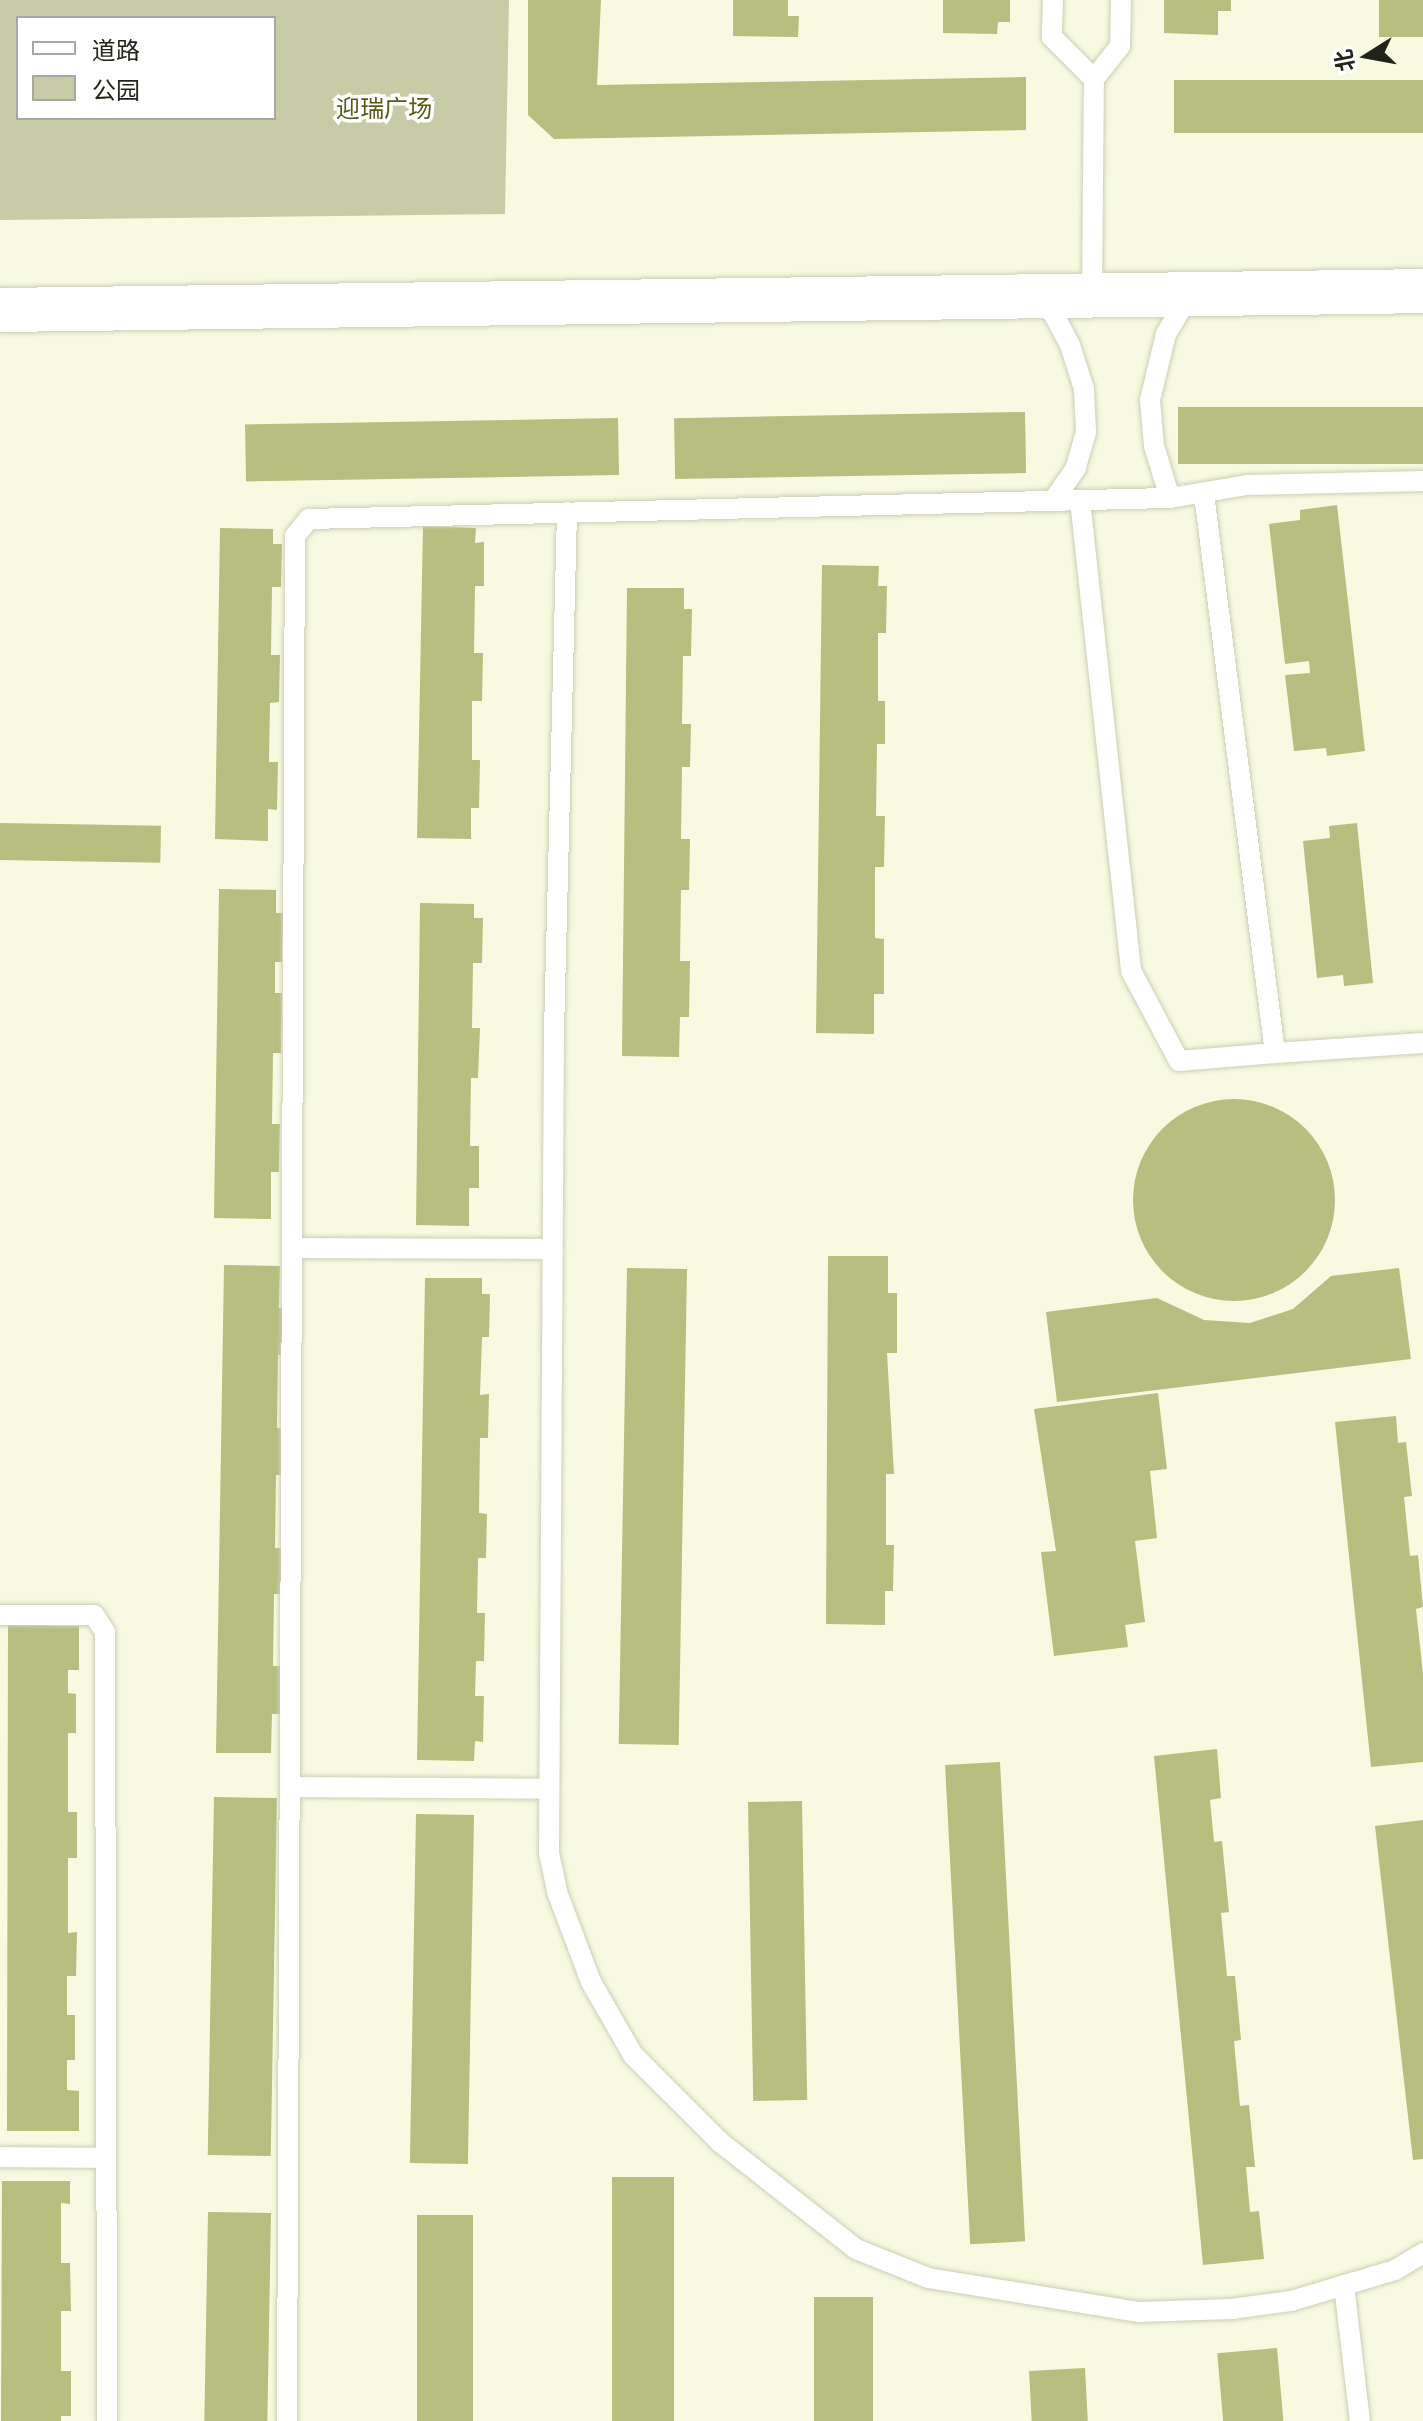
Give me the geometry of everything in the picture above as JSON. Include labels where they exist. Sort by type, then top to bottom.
[{"type":"street","points":[[0,310],[1423,291]]},
{"type":"lane","points":[[1053,0],[1052,37],[1094,79]]},
{"type":"lane","points":[[1092,295],[1094,79],[1120,46],[1121,0]]},
{"type":"lane","points":[[1170,498],[1154,446],[1150,400],[1166,334],[1190,294]]},
{"type":"lane","points":[[1035,296],[1053,313],[1084,389],[1086,432],[1076,468],[1054,500]]},
{"type":"lane","points":[[287,2421],[295,536],[309,519],[1170,498],[1247,485],[1423,481]]},
{"type":"lane","points":[[1204,494],[1275,1053]]},
{"type":"lane","points":[[1080,500],[1131,971],[1179,1061],[1423,1043]]},
{"type":"lane","points":[[567,512],[552,1249],[549,1853],[557,1892],[574,1942],[615,2028],[658,2083],[720,2142],[856,2249],[928,2278],[1139,2312],[1231,2309],[1291,2301],[1395,2270],[1423,2253]]},
{"type":"lane","points":[[292,1248],[552,1249]]},
{"type":"lane","points":[[0,1615],[94,1615],[105,1632],[107,2421]]},
{"type":"lane","points":[[290,1787],[548,1789]]},
{"type":"lane","points":[[0,2157],[106,2158]]},
{"type":"lane","points":[[1344,2285],[1360,2421]]},
{"type":"green space","name":"迎瑞广场","points":[[0,0],[509,0],[505,214],[0,220]]},
{"type":"building","points":[[528,0],[601,0],[597,85],[1026,77],[1026,130],[554,139],[528,115]]},
{"type":"building","points":[[733,0],[788,0],[788,16],[799,16],[798,37],[733,36]]},
{"type":"building","points":[[943,0],[1010,0],[1010,22],[998,22],[997,34],[943,33]]},
{"type":"building","points":[[1164,0],[1231,0],[1231,11],[1218,11],[1218,35],[1164,33]]},
{"type":"building","points":[[1379,0],[1423,0],[1423,37],[1379,37]]},
{"type":"building","points":[[1174,80],[1423,80],[1423,133],[1174,133]]},
{"type":"building","points":[[1178,407],[1423,407],[1423,464],[1178,464]]},
{"type":"building","points":[[1025,412],[1026,473],[675,479],[674,418]]},
{"type":"building","points":[[618,418],[619,475],[246,482],[245,425]]},
{"type":"building","points":[[1337,505],[1365,751],[1327,756],[1326,748],[1294,751],[1285,675],[1310,673],[1309,661],[1285,664],[1269,524],[1300,520],[1300,510]]},
{"type":"building","points":[[423,526],[476,528],[475,543],[484,542],[484,586],[475,586],[474,653],[483,653],[482,701],[472,701],[472,760],[480,760],[479,808],[471,808],[471,839],[417,838]]},
{"type":"building","points":[[220,528],[273,529],[273,544],[282,544],[281,587],[272,587],[271,655],[280,655],[279,702],[270,703],[269,762],[278,762],[277,810],[268,809],[268,841],[215,839]]},
{"type":"building","points":[[822,565],[879,566],[878,586],[887,586],[886,633],[878,633],[878,701],[885,701],[885,744],[877,744],[876,816],[885,816],[884,867],[875,867],[875,938],[884,939],[884,994],[874,994],[874,1034],[816,1033]]},
{"type":"building","points":[[627,588],[684,588],[684,609],[692,609],[691,656],[683,656],[682,724],[691,724],[690,767],[682,767],[681,839],[690,839],[689,890],[681,890],[680,961],[690,961],[689,1017],[680,1017],[679,1057],[622,1056]]},
{"type":"building","points":[[0,823],[161,826],[160,863],[0,860]]},
{"type":"building","points":[[1357,823],[1373,983],[1344,986],[1343,975],[1317,978],[1303,841],[1330,838],[1329,826]]},
{"type":"building","points":[[219,889],[276,890],[276,913],[283,913],[282,962],[275,962],[275,993],[282,993],[281,1053],[273,1053],[272,1124],[280,1124],[279,1172],[271,1172],[271,1219],[214,1218]]},
{"type":"building","points":[[420,903],[474,904],[474,918],[483,918],[482,963],[473,963],[472,1028],[480,1028],[478,1078],[471,1078],[470,1146],[479,1146],[479,1188],[469,1188],[469,1226],[416,1225]]},
{"type":"building","points":[[1234,1099],[1273,1107],[1305,1129],[1327,1161],[1335,1200],[1327,1239],[1305,1271],[1273,1293],[1234,1301],[1195,1293],[1163,1271],[1141,1239],[1133,1200],[1141,1161],[1163,1129],[1195,1107]]},
{"type":"building","points":[[828,1256],[888,1256],[888,1293],[897,1293],[897,1353],[887,1353],[894,1474],[886,1474],[886,1545],[894,1545],[893,1591],[885,1591],[885,1625],[826,1624]]},
{"type":"building","points":[[224,1265],[280,1266],[279,1308],[288,1308],[287,1356],[278,1355],[277,1428],[287,1429],[286,1475],[276,1475],[275,1548],[283,1548],[283,1594],[274,1594],[273,1666],[282,1666],[281,1714],[272,1714],[271,1753],[216,1753]]},
{"type":"building","points":[[627,1268],[687,1269],[679,1745],[619,1744]]},
{"type":"building","points":[[1399,1268],[1411,1359],[1057,1402],[1046,1312],[1157,1298],[1204,1320],[1250,1323],[1293,1309],[1331,1276]]},
{"type":"building","points":[[425,1278],[482,1278],[482,1294],[490,1294],[489,1337],[482,1337],[480,1395],[489,1394],[488,1438],[480,1438],[479,1513],[487,1514],[486,1558],[478,1558],[477,1613],[485,1613],[484,1661],[476,1661],[475,1696],[484,1696],[483,1742],[475,1741],[474,1761],[417,1760]]},
{"type":"building","points":[[1158,1393],[1167,1469],[1150,1471],[1157,1538],[1135,1541],[1145,1622],[1125,1625],[1128,1647],[1054,1656],[1041,1552],[1056,1551],[1034,1409]]},
{"type":"building","points":[[1396,1416],[1398,1443],[1406,1442],[1412,1496],[1404,1497],[1410,1556],[1418,1555],[1423,1607],[1416,1609],[1423,1674],[1423,1762],[1371,1767],[1335,1422]]},
{"type":"building","points":[[8,1625],[79,1626],[79,1670],[68,1670],[68,1693],[76,1694],[76,1733],[68,1733],[68,1812],[77,1812],[77,1858],[68,1858],[68,1933],[77,1932],[76,1976],[67,1976],[67,2015],[75,2015],[75,2060],[67,2060],[67,2090],[79,2091],[79,2131],[7,2131]]},
{"type":"building","points":[[1217,1749],[1221,1798],[1210,1800],[1214,1842],[1222,1841],[1229,1912],[1221,1913],[1227,1976],[1235,1976],[1241,2040],[1234,2041],[1240,2106],[1249,2105],[1255,2167],[1246,2167],[1250,2212],[1259,2211],[1264,2259],[1203,2265],[1154,1756]]},
{"type":"building","points":[[1000,1762],[1025,2241],[970,2244],[945,1765]]},
{"type":"building","points":[[214,1797],[277,1798],[271,2156],[208,2155]]},
{"type":"building","points":[[802,1801],[807,2100],[753,2101],[748,1802]]},
{"type":"building","points":[[416,1814],[474,1815],[468,2164],[410,2163]]},
{"type":"building","points":[[1423,1820],[1423,2159],[1413,2160],[1375,1826]]},
{"type":"building","points":[[612,2177],[674,2177],[674,2421],[612,2421]]},
{"type":"building","points":[[2,2181],[70,2181],[70,2204],[61,2203],[61,2263],[70,2263],[71,2311],[61,2311],[61,2371],[71,2371],[71,2416],[61,2416],[61,2421],[1,2421]]},
{"type":"building","points":[[208,2212],[271,2213],[267,2421],[204,2421]]},
{"type":"building","points":[[417,2215],[473,2215],[473,2421],[417,2421]]},
{"type":"building","points":[[814,2297],[873,2297],[873,2421],[814,2421]]},
{"type":"building","points":[[1277,2348],[1283,2421],[1223,2421],[1217,2353]]},
{"type":"building","points":[[1085,2368],[1088,2421],[1032,2421],[1029,2371]]}]
